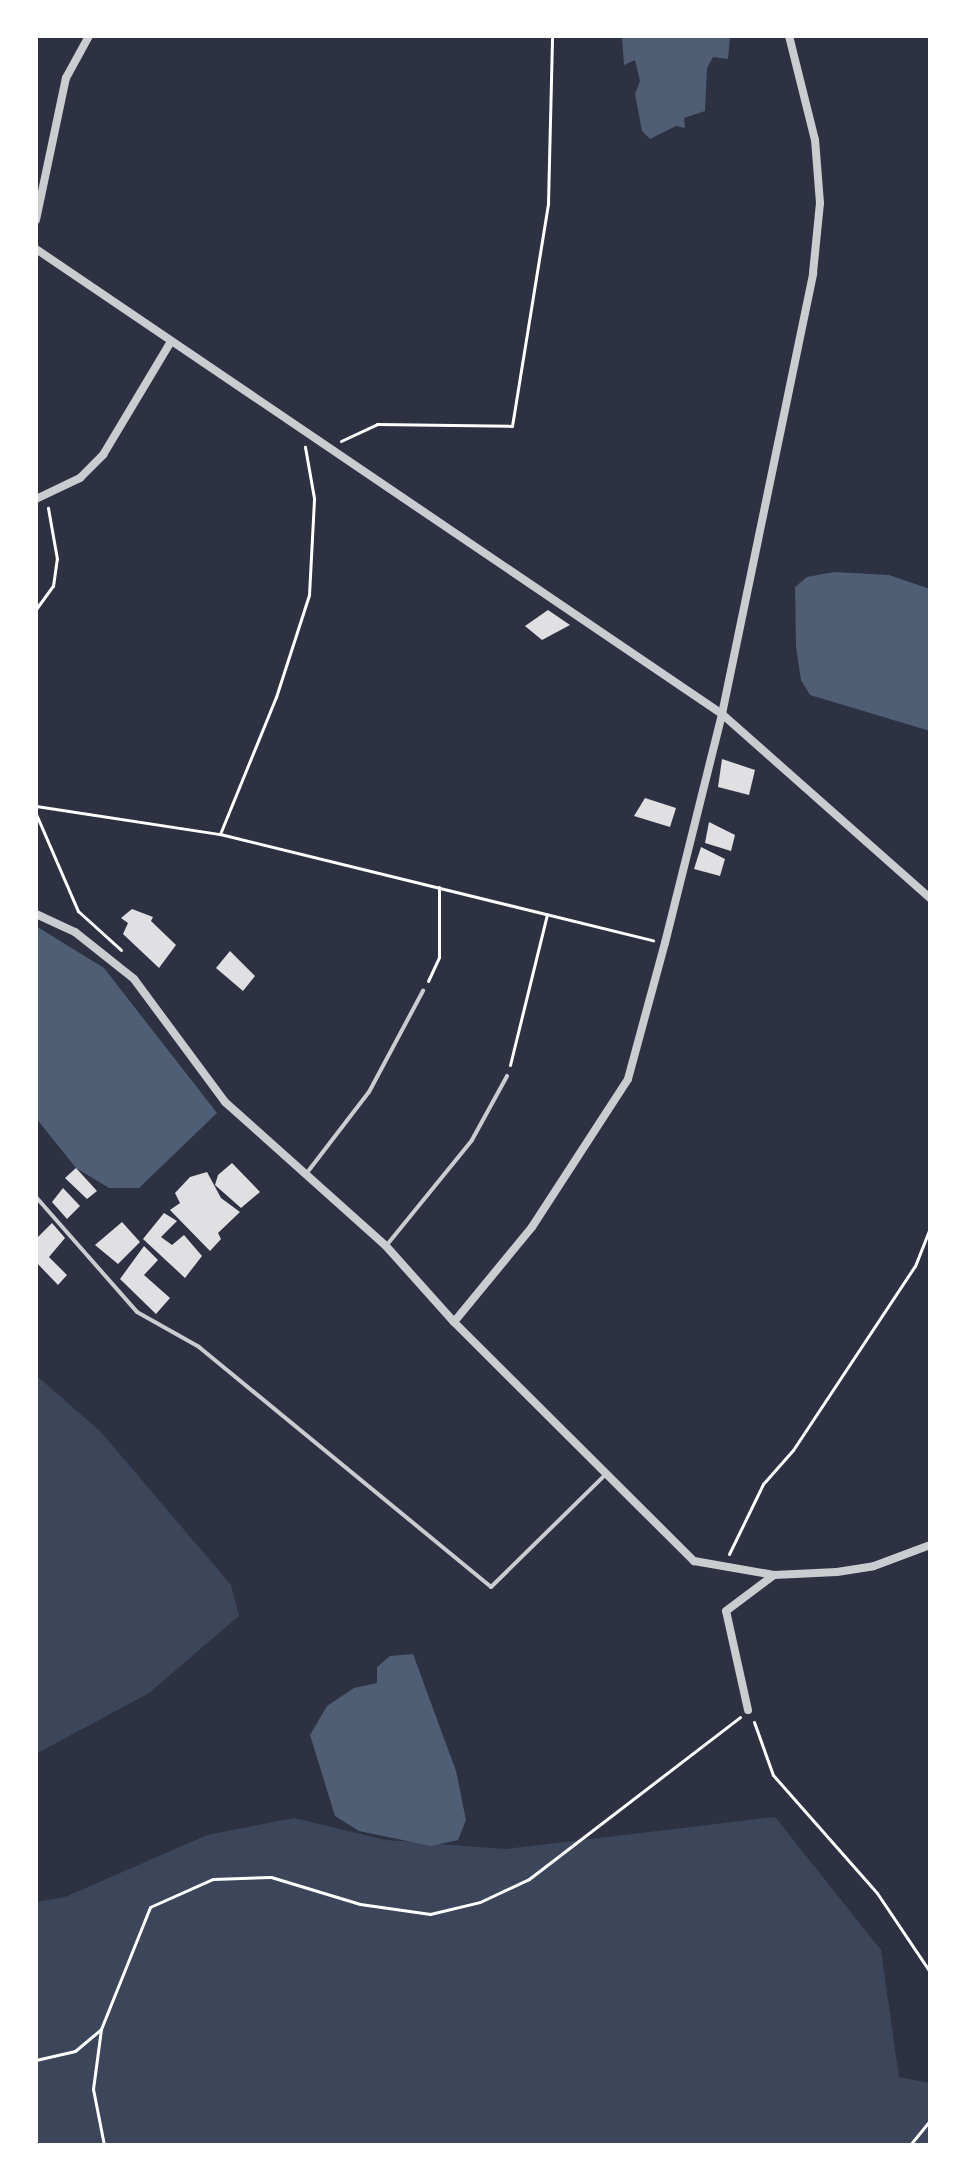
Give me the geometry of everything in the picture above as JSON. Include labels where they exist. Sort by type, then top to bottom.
[{"type":"street","points":[[36,220],[66,78],[89,36]]},
{"type":"street","points":[[454,1322],[532,1227],[628,1079],[665,943],[722,714],[813,273],[820,203],[815,140],[789,36]]},
{"type":"street","points":[[36,249],[170,343],[722,714],[930,898]]},
{"type":"street","points":[[41,498],[80,478],[103,455],[170,343]]},
{"type":"street","points":[[36,914],[75,932],[134,979],[225,1102],[386,1246],[454,1322],[694,1561],[722,1569],[774,1575],[874,1566],[930,1545]]},
{"type":"street","points":[[748,1710],[726,1611],[774,1575]]},
{"type":"lane","points":[[306,1174],[369,1092],[423,991]]},
{"type":"lane","points":[[386,1246],[472,1140],[507,1076]]},
{"type":"lane","points":[[36,1197],[137,1312],[199,1347],[491,1587],[605,1475]]},
{"type":"path","points":[[326,448],[377,424],[512,426],[548,203],[552,36]]},
{"type":"path","points":[[220,834],[276,697],[309,595],[314,498],[302,432]]},
{"type":"path","points":[[36,609],[53,586],[57,559],[41,498]]},
{"type":"path","points":[[36,806],[220,834],[665,943]]},
{"type":"path","points":[[36,814],[78,911],[123,952]]},
{"type":"path","points":[[423,991],[439,957],[439,887]]},
{"type":"path","points":[[507,1076],[547,914]]},
{"type":"path","points":[[722,1569],[763,1484],[793,1450],[915,1266],[930,1228]]},
{"type":"path","points":[[104,2145],[93,2089],[101,2029],[150,1907],[172,1893],[213,1879],[271,1877],[360,1904],[430,1914],[480,1902],[529,1879],[748,1710],[773,1775],[877,1893],[930,1972]]},
{"type":"path","points":[[36,2060],[75,2051],[101,2029]]},
{"type":"path","points":[[910,2145],[930,2120]]},
{"type":"shaded area","points":[[622,36],[730,36],[728,59],[713,57],[707,68],[705,111],[684,118],[685,128],[676,126],[650,139],[642,131],[635,94],[640,81],[635,60],[624,65]]},
{"type":"shaded area","points":[[834,572],[889,575],[930,589],[930,731],[810,695],[801,680],[796,647],[795,587],[807,577]]},
{"type":"shaded area","points":[[36,926],[104,968],[217,1113],[139,1188],[109,1188],[76,1168],[36,1118]]},
{"type":"shaded area","points":[[36,1375],[101,1432],[231,1585],[239,1616],[149,1693],[36,1754]]},
{"type":"shaded area","points":[[413,1654],[456,1771],[466,1820],[458,1840],[431,1846],[359,1831],[335,1816],[310,1735],[327,1706],[354,1688],[377,1683],[377,1667],[390,1656]]},
{"type":"shaded area","points":[[775,1817],[881,1950],[899,2077],[930,2083],[930,2145],[36,2145],[36,1902],[65,1897],[207,1835],[294,1818],[386,1840],[505,1849]]},
{"type":"building","points":[[548,610],[570,625],[542,640],[525,626]]},
{"type":"building","points":[[722,759],[755,770],[749,795],[718,787]]},
{"type":"building","points":[[645,798],[676,808],[670,827],[634,816]]},
{"type":"building","points":[[709,822],[735,835],[731,851],[705,843]]},
{"type":"building","points":[[701,847],[725,859],[720,876],[694,869]]},
{"type":"building","points":[[132,909],[153,917],[151,921],[176,945],[159,968],[123,934],[128,923],[121,918]]},
{"type":"building","points":[[230,951],[255,976],[243,991],[216,968]]},
{"type":"building","points":[[232,1163],[260,1192],[241,1208],[215,1185],[218,1175]]},
{"type":"building","points":[[76,1168],[97,1191],[87,1199],[65,1178]]},
{"type":"building","points":[[207,1172],[221,1198],[240,1212],[218,1233],[221,1239],[210,1251],[170,1210],[180,1203],[175,1193],[190,1177]]},
{"type":"building","points":[[63,1188],[80,1206],[67,1219],[52,1202]]},
{"type":"building","points":[[164,1213],[177,1221],[161,1237],[172,1245],[184,1235],[202,1256],[185,1278],[143,1239]]},
{"type":"building","points":[[122,1222],[140,1242],[118,1264],[95,1245]]},
{"type":"building","points":[[52,1223],[65,1238],[49,1257],[67,1275],[58,1285],[36,1262],[36,1239]]},
{"type":"building","points":[[144,1246],[158,1260],[144,1275],[170,1298],[156,1314],[120,1279]]}]
